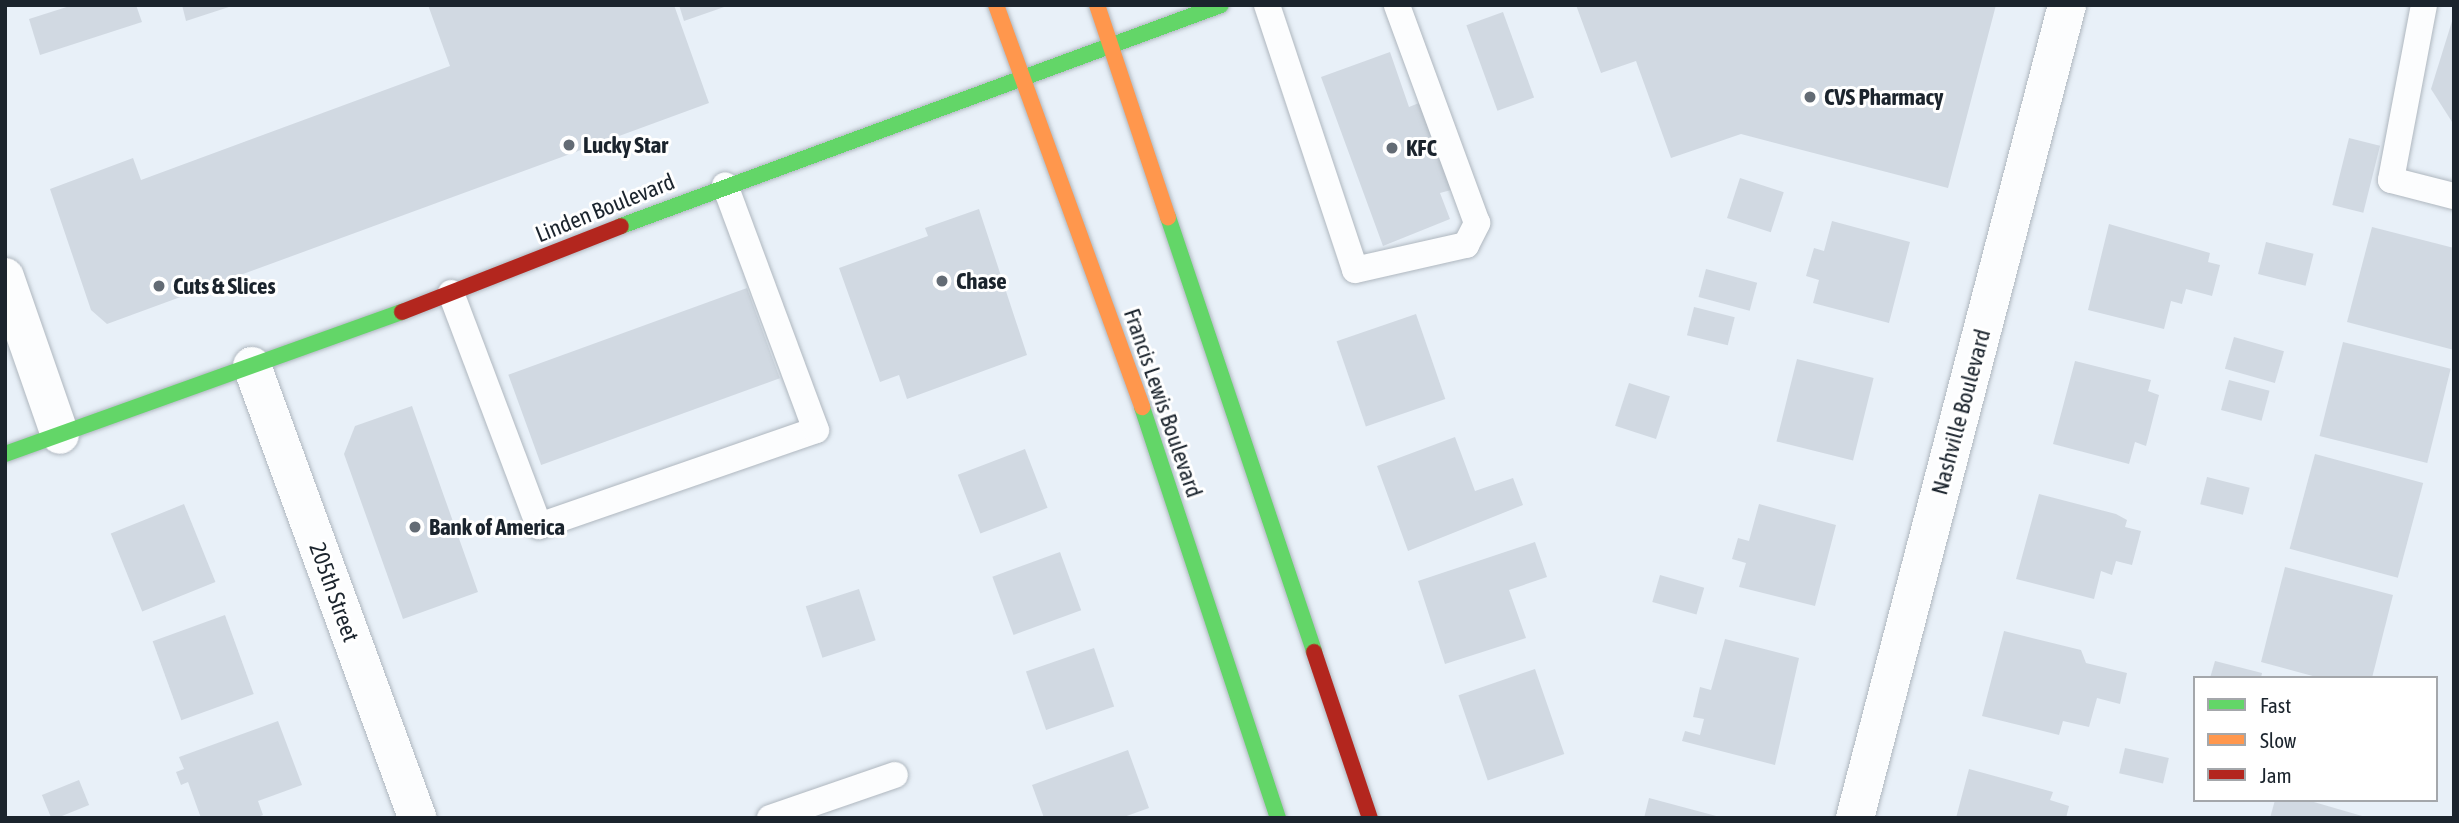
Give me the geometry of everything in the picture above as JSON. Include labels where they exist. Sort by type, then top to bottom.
[{"type":"main road","name":"Francis Lewis Boulevard","points":[[996,5],[1119,338],[1278,818]]},
{"type":"main road","points":[[1097,5],[1370,818]]},
{"type":"main road","name":"Linden Boulevard","points":[[5,454],[451,293],[725,185],[1221,5]]},
{"type":"street","name":"Nashville Boulevard","points":[[1855,818],[2067,5]]},
{"type":"street","points":[[5,277],[60,435]]},
{"type":"street","name":"205th Street","points":[[252,366],[416,818]]},
{"type":"lane","points":[[1267,5],[1355,270],[1466,245],[1477,223],[1397,5]]},
{"type":"lane","points":[[2424,5],[2391,180],[2454,196]]},
{"type":"lane","points":[[451,293],[539,526],[816,430],[725,185]]},
{"type":"lane","points":[[770,818],[895,775]]},
{"type":"building","points":[[73,5],[136,5],[142,22],[40,55],[29,19]]},
{"type":"building","points":[[182,5],[232,5],[232,6],[186,21]]},
{"type":"building","points":[[428,5],[674,5],[709,103],[107,324],[91,310],[50,189],[133,158],[141,180],[450,66]]},
{"type":"building","points":[[679,5],[727,5],[727,6],[684,21]]},
{"type":"building","name":"CVS Pharmacy","points":[[1576,5],[1996,5],[1948,188],[1741,134],[1671,158],[1636,61],[1601,73]]},
{"type":"building","points":[[1503,12],[1534,98],[1497,111],[1466,25]]},
{"type":"building","points":[[2454,18],[2454,125],[2431,89]]},
{"type":"building","name":"KFC","points":[[1390,52],[1409,107],[1419,103],[1451,190],[1440,193],[1450,219],[1383,246],[1321,77]]},
{"type":"building","points":[[2349,138],[2380,146],[2363,213],[2332,205]]},
{"type":"building","points":[[1740,178],[1784,192],[1771,232],[1727,218]]},
{"type":"building","points":[[979,209],[1027,355],[907,399],[899,375],[880,382],[839,268],[928,236],[925,228]]},
{"type":"building","points":[[1832,221],[1910,242],[1889,323],[1813,303],[1819,280],[1806,276],[1814,248],[1824,251]]},
{"type":"building","points":[[2109,224],[2210,253],[2208,262],[2220,265],[2212,296],[2186,289],[2182,304],[2171,301],[2164,329],[2088,310]]},
{"type":"building","points":[[2372,227],[2454,248],[2454,350],[2347,322]]},
{"type":"building","points":[[2266,242],[2314,254],[2306,286],[2258,274]]},
{"type":"building","points":[[1706,269],[1757,283],[1750,311],[1698,297]]},
{"type":"building","points":[[747,288],[780,378],[541,465],[508,375]]},
{"type":"building","points":[[1694,307],[1735,317],[1728,345],[1687,335]]},
{"type":"building","points":[[1416,314],[1445,399],[1366,426],[1337,341]]},
{"type":"building","points":[[2234,337],[2284,351],[2275,383],[2225,369]]},
{"type":"building","points":[[2343,342],[2451,369],[2427,463],[2320,436]]},
{"type":"building","points":[[1797,359],[1874,378],[1853,461],[1776,441]]},
{"type":"building","points":[[2075,361],[2151,380],[2148,391],[2159,395],[2146,446],[2135,442],[2129,464],[2053,444]]},
{"type":"building","points":[[2229,380],[2270,391],[2262,421],[2221,410]]},
{"type":"building","points":[[1629,383],[1670,396],[1656,439],[1615,426]]},
{"type":"building","points":[[412,406],[478,592],[403,619],[344,454],[355,426]]},
{"type":"building","points":[[1455,437],[1475,491],[1513,478],[1523,505],[1408,551],[1377,466]]},
{"type":"building","points":[[1025,449],[1048,508],[980,534],[958,475]]},
{"type":"building","points":[[2315,454],[2423,483],[2398,578],[2290,549]]},
{"type":"building","points":[[2207,477],[2250,488],[2243,515],[2200,504]]},
{"type":"building","points":[[2039,494],[2116,514],[2127,520],[2125,527],[2141,531],[2132,565],[2116,561],[2112,575],[2101,571],[2094,599],[2016,579]]},
{"type":"building","points":[[184,504],[215,582],[142,611],[111,534]]},
{"type":"building","points":[[1759,504],[1836,525],[1815,606],[1739,587],[1746,563],[1732,559],[1738,538],[1749,541]]},
{"type":"building","points":[[1535,542],[1547,577],[1509,590],[1526,638],[1445,664],[1418,581]]},
{"type":"building","points":[[1060,552],[1081,610],[1014,635],[992,577]]},
{"type":"building","points":[[2285,567],[2393,595],[2373,676],[2313,676],[2261,662]]},
{"type":"building","points":[[1660,575],[1704,588],[1697,615],[1652,602]]},
{"type":"building","points":[[859,589],[876,640],[822,658],[806,606]]},
{"type":"building","points":[[225,615],[254,694],[181,720],[153,641]]},
{"type":"building","points":[[2004,631],[2081,650],[2086,663],[2127,673],[2120,704],[2097,698],[2089,727],[2063,721],[2059,735],[1982,716]]},
{"type":"building","points":[[1725,639],[1799,658],[1775,765],[1682,741],[1685,731],[1700,735],[1704,719],[1693,717],[1700,687],[1711,690]]},
{"type":"building","points":[[1094,648],[1114,707],[1046,730],[1026,671]]},
{"type":"building","points":[[2215,661],[2262,673],[2261,676],[2211,676]]},
{"type":"building","points":[[1535,669],[1564,754],[1488,780],[1458,695]]},
{"type":"building","points":[[278,721],[302,785],[258,801],[263,815],[256,818],[201,818],[188,782],[181,785],[176,772],[184,769],[179,757]]},
{"type":"building","points":[[2125,748],[2169,758],[2163,783],[2119,773]]},
{"type":"building","points":[[1128,750],[1149,808],[1121,818],[1044,818],[1032,785]]},
{"type":"building","points":[[1969,769],[2053,792],[2050,800],[2069,806],[2066,818],[1956,818]]},
{"type":"building","points":[[79,780],[89,805],[51,818],[42,795]]},
{"type":"building","points":[[1649,798],[1720,817],[1720,818],[1644,818]]},
{"type":"building","points":[[2274,802],[2314,802],[2369,818],[2270,818]]},
{"type":"traffic: fast","points":[[621,226],[1221,5]]},
{"type":"traffic: fast","points":[[1168,217],[1314,652]]},
{"type":"traffic: fast","points":[[5,454],[402,312]]},
{"type":"traffic: fast","points":[[1142,407],[1278,818]]},
{"type":"traffic: slow","points":[[996,5],[1142,407]]},
{"type":"traffic: slow","points":[[1097,5],[1168,217]]},
{"type":"traffic: jam","points":[[402,312],[621,226]]},
{"type":"traffic: jam","points":[[1314,652],[1370,818]]},
{"type":"place","name":"CVS Pharmacy","points":[[1810,97]]},
{"type":"place","name":"Lucky Star","points":[[569,145]]},
{"type":"place","name":"KFC","points":[[1392,148]]},
{"type":"place","name":"Chase","points":[[942,281]]},
{"type":"place","name":"Cuts & Slices","points":[[159,286]]},
{"type":"place","name":"Bank of America","points":[[415,527]]}]
